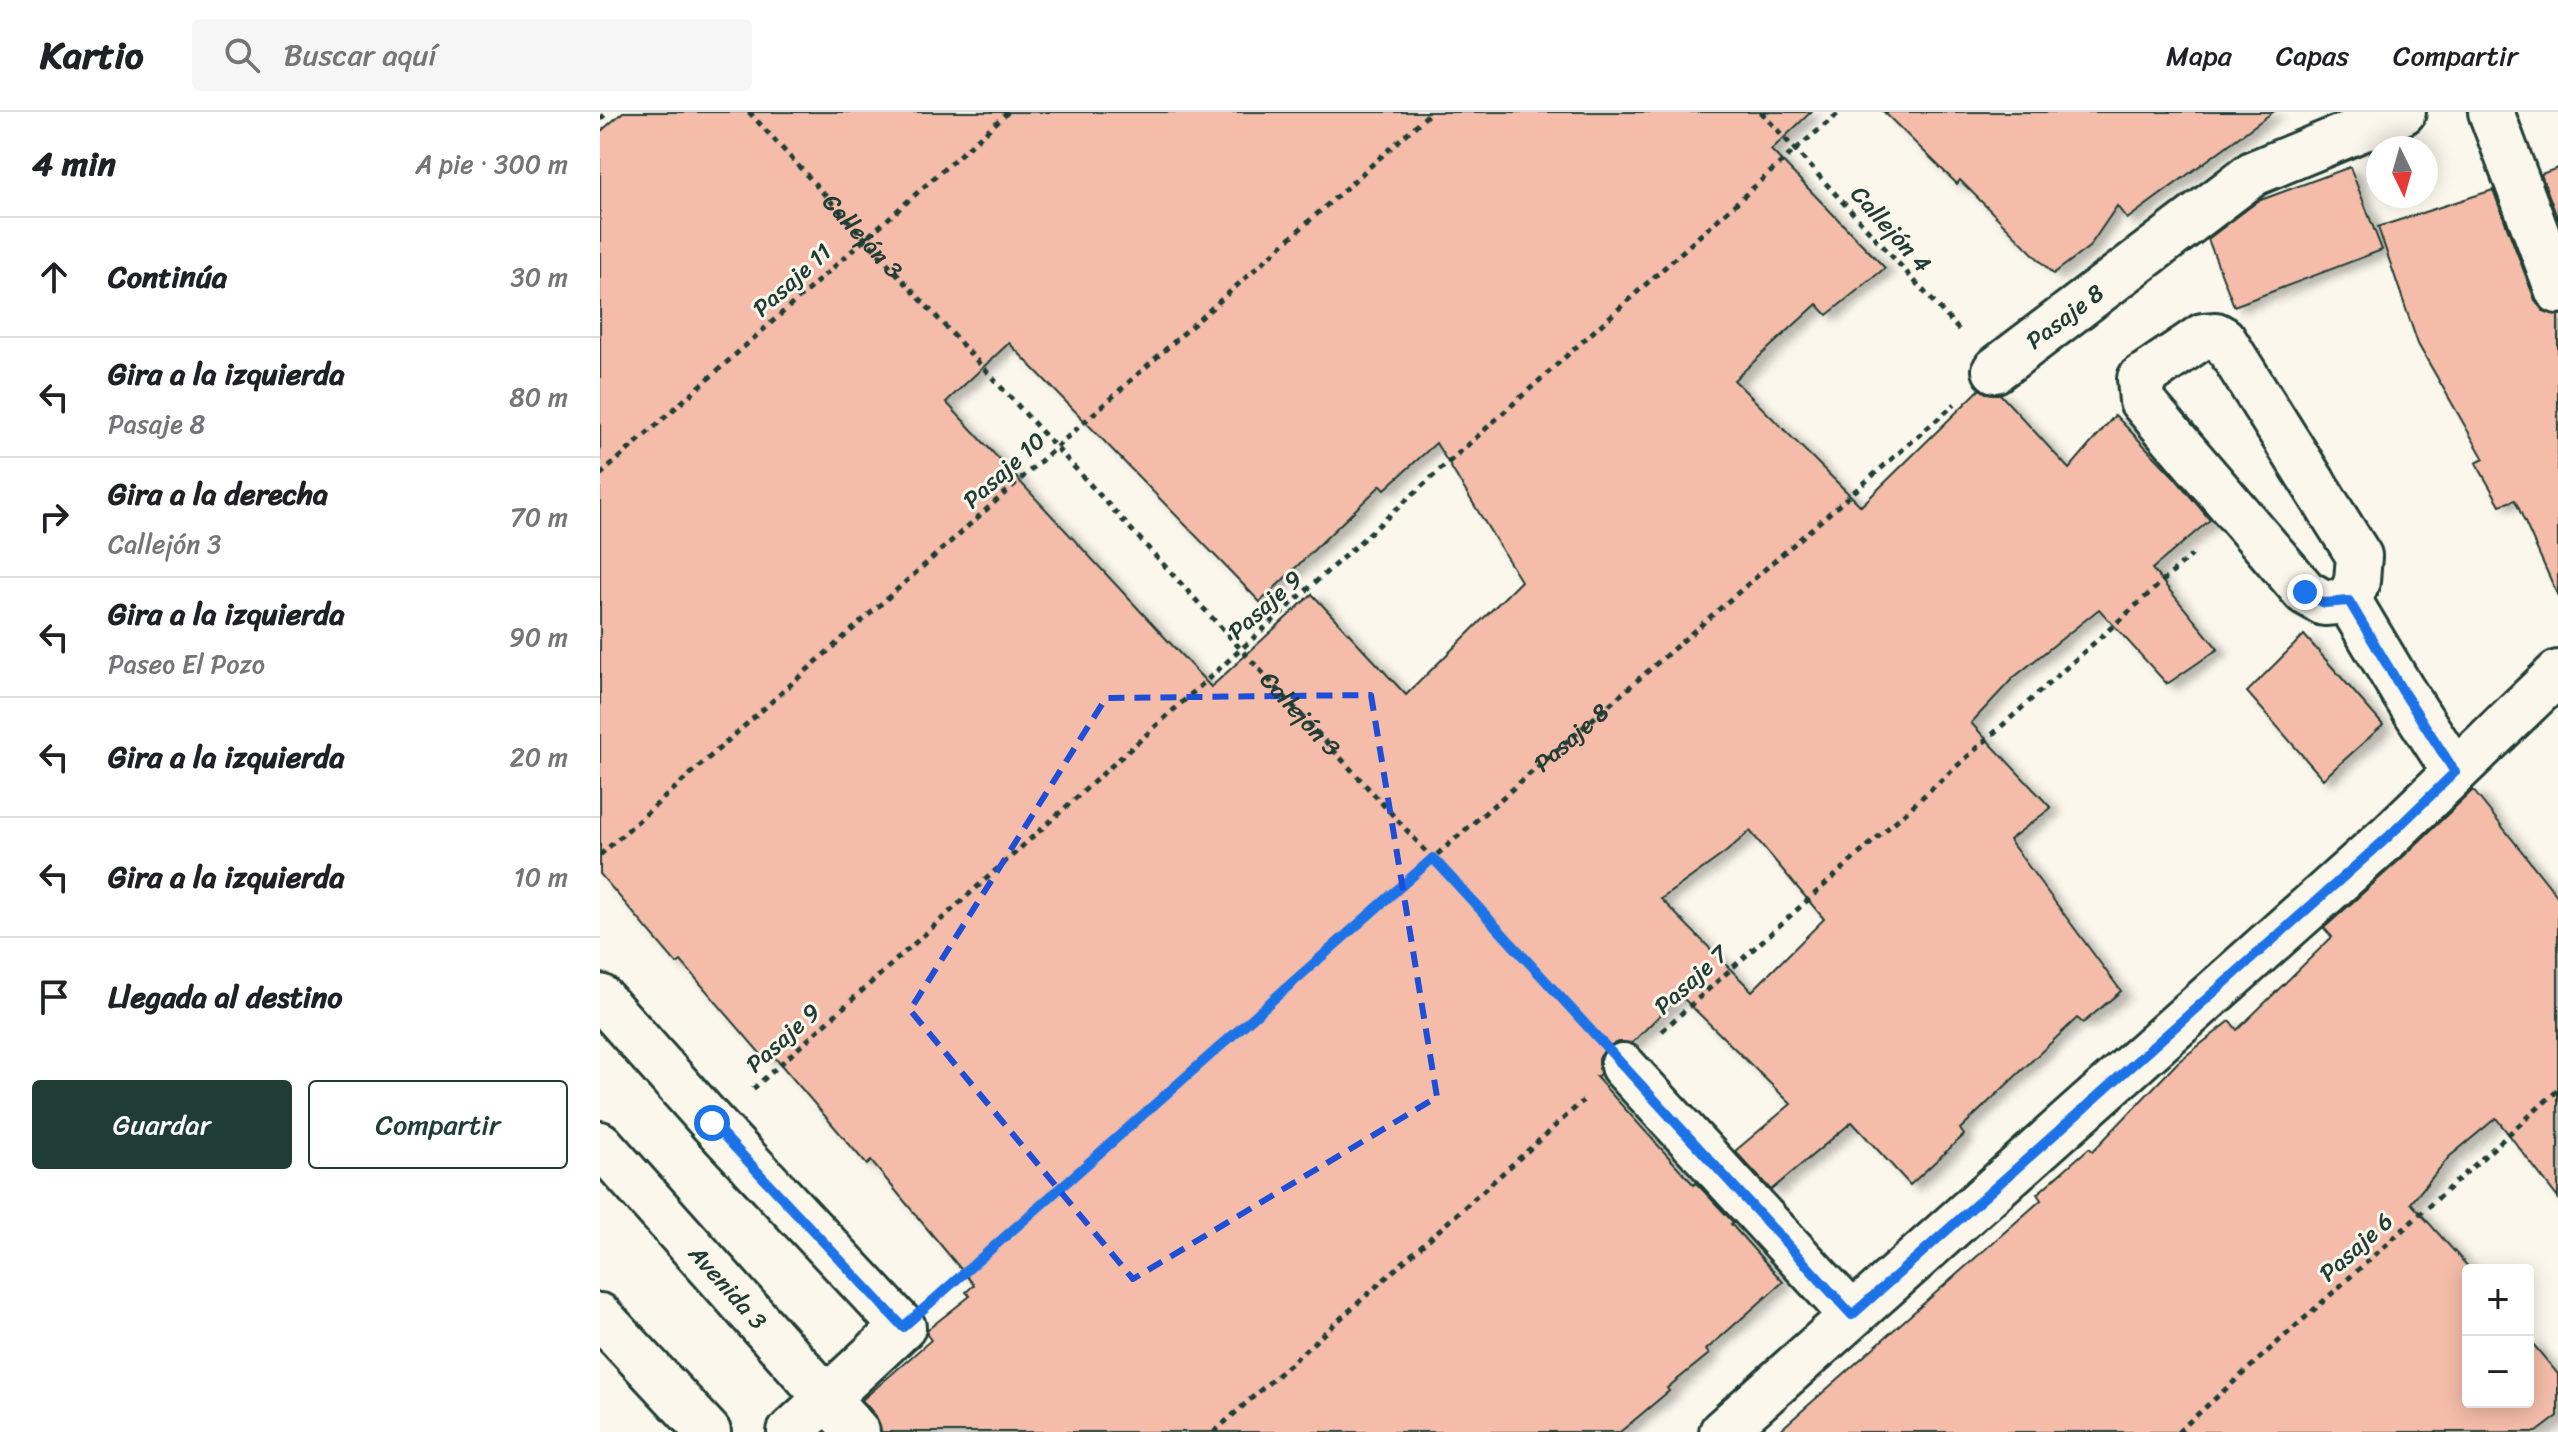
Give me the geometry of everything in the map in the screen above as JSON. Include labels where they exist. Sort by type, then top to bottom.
[{"type":"street","name":"Pasaje 8","points":[[1995,370],[2254,173],[2403,112]]},
{"type":"street","points":[[2491,112],[2558,291]]},
{"type":"street","points":[[2216,335],[2223,339],[2359,556],[2357,581],[2349,601],[2324,603],[2305,592],[2142,401],[2140,379],[2203,336],[2216,335]]},
{"type":"street","points":[[2349,601],[2455,772]]},
{"type":"street","points":[[1722,1432],[2388,837],[2558,673]]},
{"type":"street","points":[[600,997],[712,1123],[903,1327],[790,1432]]},
{"type":"street","points":[[1623,1066],[1852,1315]]},
{"type":"street","name":"Avenida 3","points":[[600,1144],[857,1432]]},
{"type":"street","points":[[600,1316],[708,1432]]},
{"type":"path","points":[[600,119],[608,112]]},
{"type":"path","name":"Callejón 3","points":[[749,112],[1623,1066]]},
{"type":"path","name":"Pasaje 11","points":[[600,475],[1008,112]]},
{"type":"path","name":"Pasaje 10","points":[[600,855],[1431,112]]},
{"type":"path","name":"Callejón 4","points":[[1761,112],[1995,370]]},
{"type":"path","name":"Pasaje 9","points":[[712,1123],[762,1082],[1840,112]]},
{"type":"path","name":"Pasaje 8","points":[[903,1327],[1433,858],[1995,370]]},
{"type":"path","name":"Pasaje 7","points":[[1214,1432],[2192,555]]},
{"type":"path","name":"Pasaje 6","points":[[2178,1432],[2558,1090]]},
{"type":"highlighted area","points":[[1371,695],[1437,1097],[1133,1279],[910,1010],[1106,698]]},
{"type":"building","points":[[623,112],[1811,112],[1771,150],[1885,268],[1827,315],[1817,304],[1734,380],[1861,506],[1980,389],[1986,393],[2000,394],[2069,469],[2115,415],[2210,520],[2152,569],[2218,649],[2167,684],[2099,609],[2013,678],[1971,723],[2051,808],[2009,840],[2121,991],[2083,1023],[2077,1018],[1960,1129],[1964,1135],[1910,1185],[1852,1122],[1771,1190],[1735,1151],[1791,1104],[1680,995],[1632,1043],[1618,1042],[1607,1047],[1599,1058],[1600,1074],[1596,1077],[1694,1185],[1696,1183],[1733,1222],[1731,1224],[1783,1282],[1706,1350],[1709,1354],[1667,1388],[1669,1391],[1620,1432],[881,1432],[876,1416],[862,1400],[931,1340],[927,1330],[970,1296],[966,1292],[974,1285],[871,1161],[867,1165],[771,1053],[764,1058],[681,961],[677,964],[600,874],[600,132]],"holes":[[[1009,343],[1260,602],[1381,485],[1385,489],[1436,443],[1521,581],[1406,695],[1312,594],[1211,687],[946,402]],[[1750,831],[1824,919],[1752,991],[1661,899]]]},
{"type":"building","points":[[1884,112],[2273,112],[2127,219],[2117,206],[2089,247],[2053,274],[1960,180],[1957,184]]},
{"type":"building","points":[[2350,167],[2382,250],[2234,306],[2208,239],[2258,201]]},
{"type":"building","points":[[2558,168],[2558,220],[2541,174]]},
{"type":"building","points":[[2493,190],[2535,300],[2543,311],[2558,315],[2558,596],[2515,500],[2500,505],[2476,463],[2484,459],[2418,344],[2378,227]]},
{"type":"building","points":[[2304,635],[2383,725],[2323,779],[2247,692]]},
{"type":"building","points":[[2473,790],[2558,897],[2558,1198],[2496,1118],[2449,1157],[2411,1203],[2466,1264],[2462,1264],[2462,1408],[2534,1408],[2534,1345],[2558,1374],[2558,1416],[2537,1432],[1778,1432],[2041,1200],[2037,1194],[2089,1148],[2093,1151],[2178,1062],[2230,1021],[2237,1030],[2332,937],[2324,928]]},
{"type":"route","points":[[712,1123],[903,1327],[1433,858],[1852,1315],[2388,837],[2455,772],[2349,601],[2324,603],[2305,592]]}]
